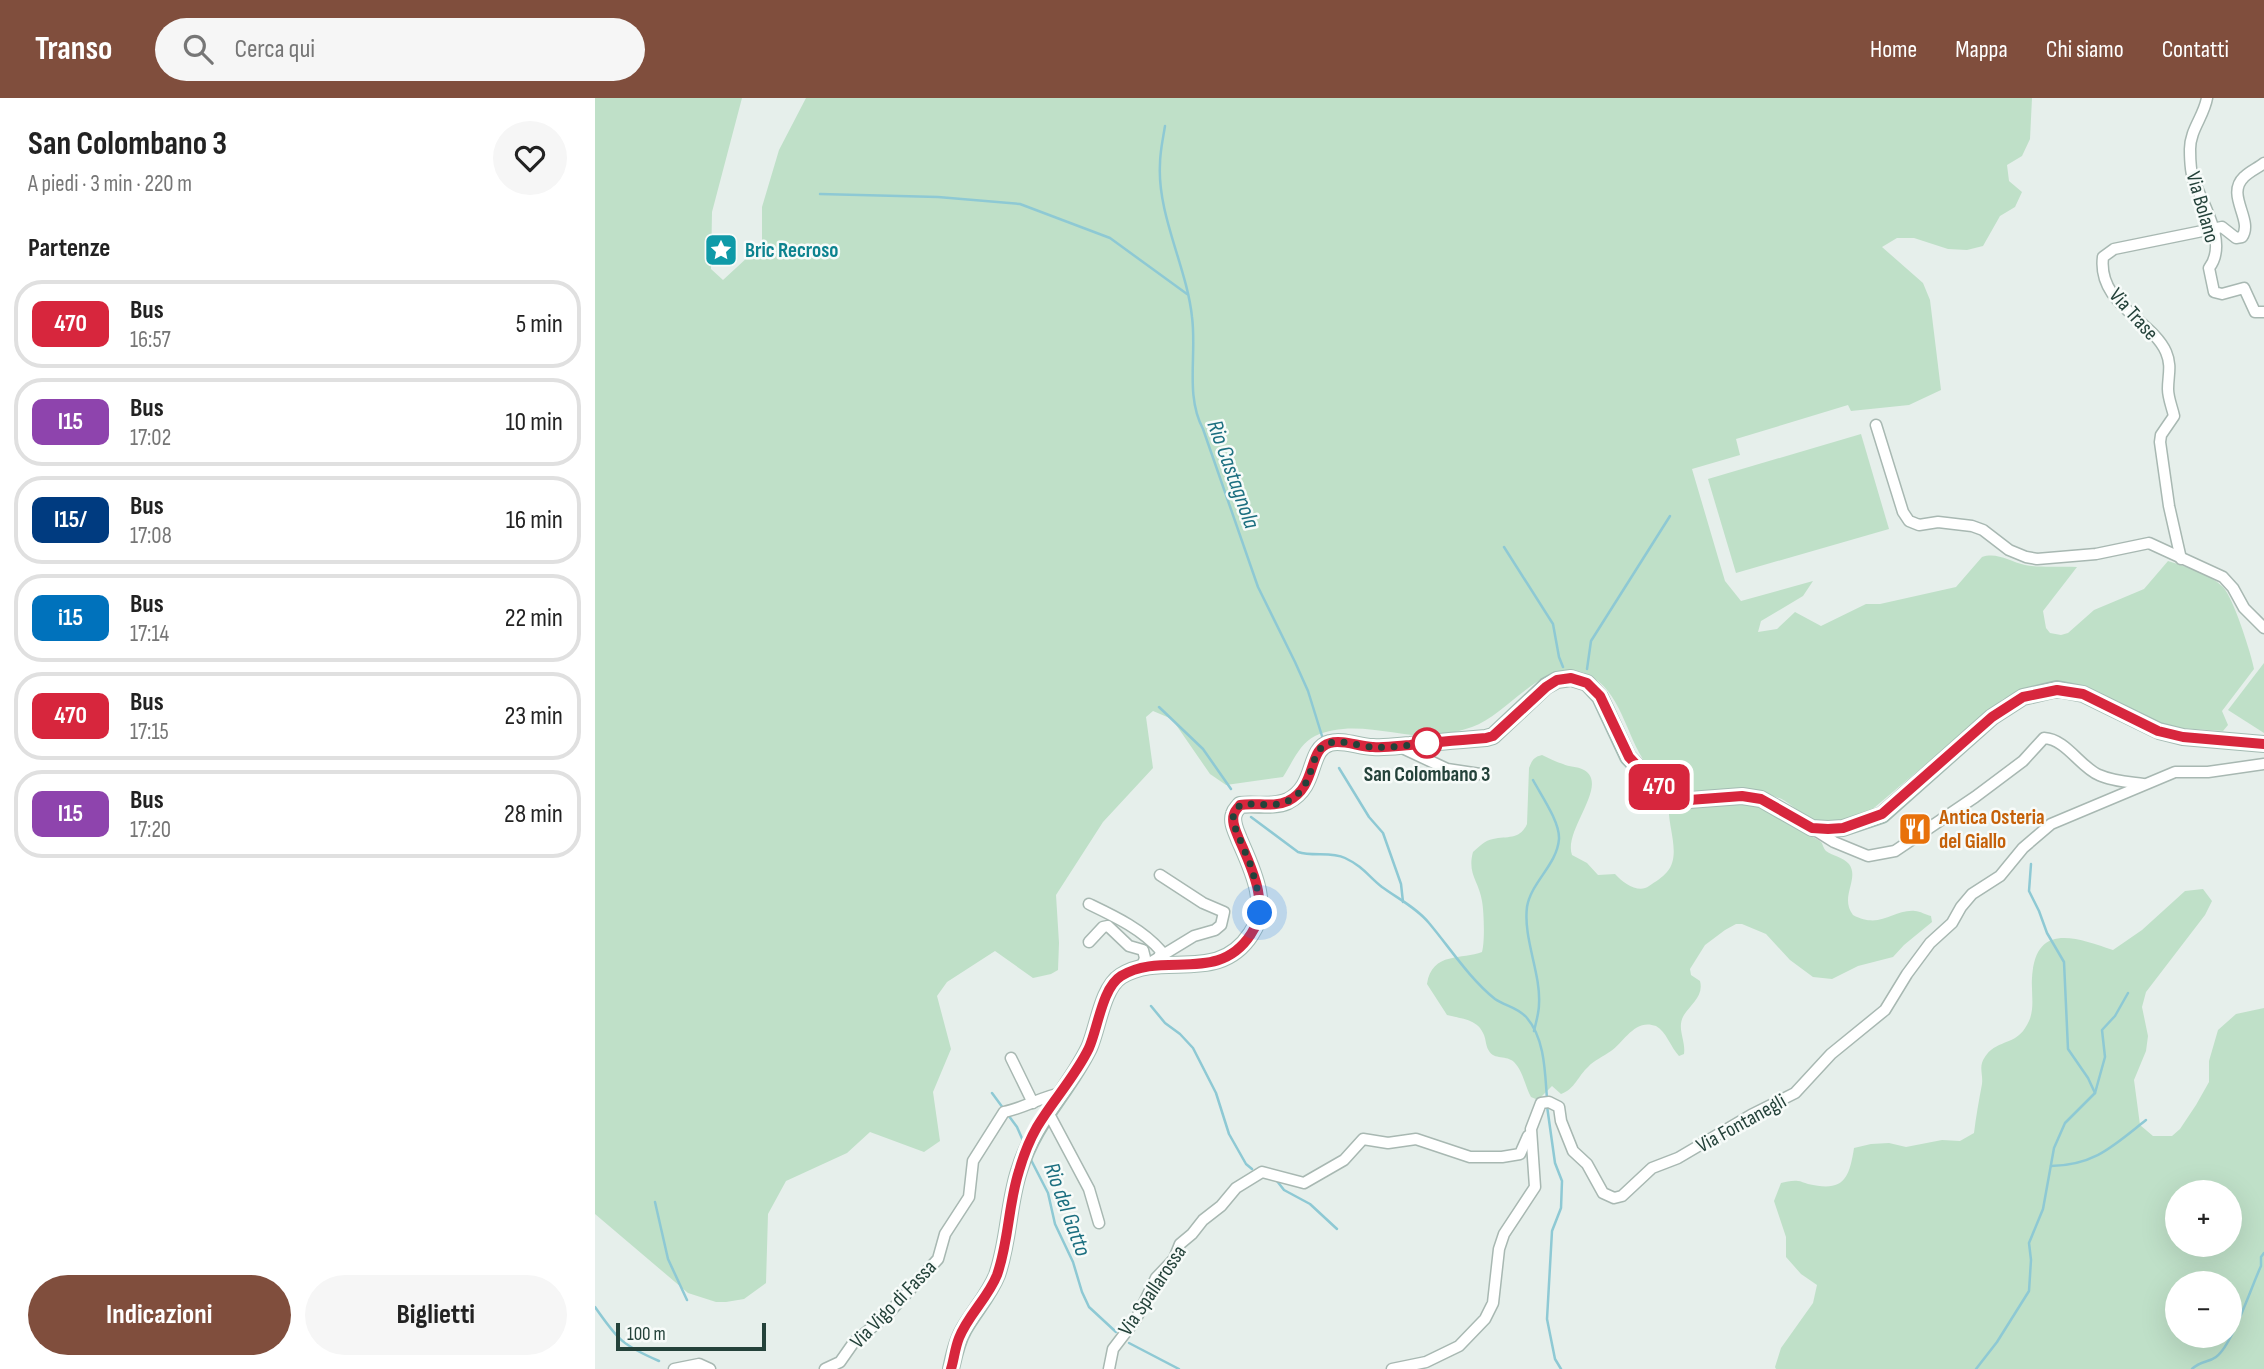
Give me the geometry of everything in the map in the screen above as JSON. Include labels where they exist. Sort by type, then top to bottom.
[{"type":"street","name":"Via Bolano","points":[[2207,98],[2206,106],[2196,122],[2190,147],[2193,180],[2213,228],[2216,256],[2209,268],[2214,292],[2222,294],[2244,288],[2255,312],[2264,312]]},
{"type":"street","name":"Via Trase","points":[[2181,559],[2169,506],[2160,442],[2161,435],[2174,416],[2168,390],[2171,365],[2160,343],[2120,304],[2107,283],[2101,266],[2102,257],[2114,249],[2213,228],[2225,229],[2236,238],[2242,237],[2246,230],[2237,198],[2239,184],[2244,177],[2264,163]]},
{"type":"street","points":[[1876,425],[1903,512],[1909,521],[1919,525],[1938,522],[1972,526],[1983,530],[2009,550],[2037,559],[2096,554],[2149,543],[2223,577],[2233,588],[2244,608],[2264,628]]},
{"type":"street","points":[[1149,965],[1215,962],[1235,954],[1252,933],[1260,913],[1258,892],[1251,866],[1234,825],[1233,814],[1240,805],[1272,805],[1286,802],[1301,793],[1321,748],[1331,742],[1375,748],[1493,736],[1557,680],[1571,678],[1587,683],[1600,696],[1629,757],[1655,785],[1673,797],[1689,800],[1742,796],[1761,799],[1834,842],[1868,856],[1895,851],[2023,761],[2044,738],[2060,745],[2097,775],[2143,784]]},
{"type":"street","points":[[1812,828],[1843,828],[1882,814],[1992,717],[2023,697],[2057,690],[2083,694],[2158,731],[2183,737],[2264,744]]},
{"type":"street","points":[[1397,746],[1447,769],[1480,774]]},
{"type":"street","name":"Via Fontanegli","points":[[1531,1129],[1541,1103],[1555,1104],[1559,1107],[1561,1122],[1573,1150],[1587,1164],[1603,1193],[1613,1198],[1622,1196],[1652,1168],[1678,1158],[1751,1115],[1795,1093],[1831,1054],[1885,1010],[1930,943],[1952,923],[1967,900],[2000,876],[2029,842],[2051,824],[2175,772],[2209,772],[2264,764]]},
{"type":"street","points":[[951,1369],[959,1338],[996,1277],[1005,1248],[1018,1172],[1032,1137],[1075,1074],[1090,1045],[1113,984],[1121,976],[1149,965],[1194,936],[1215,930],[1221,925],[1224,912],[1203,903],[1160,875]]},
{"type":"street","points":[[1089,904],[1123,921],[1161,951],[1149,965]]},
{"type":"street","points":[[1089,942],[1103,927],[1108,926],[1129,946],[1143,950],[1149,965]]},
{"type":"street","points":[[1011,1058],[1033,1103]]},
{"type":"street","name":"Via Vigo di Fassa","points":[[825,1369],[840,1362],[854,1342],[886,1316],[938,1259],[945,1234],[969,1197],[973,1161],[1004,1112],[1061,1093]]},
{"type":"street","points":[[1048,1112],[1089,1189],[1099,1223]]},
{"type":"street","points":[[1392,1369],[1426,1362],[1459,1346],[1485,1318],[1493,1303],[1499,1249],[1504,1234],[1535,1187],[1531,1129]]},
{"type":"street","name":"Via Spallarossa","points":[[1109,1369],[1113,1349],[1136,1319],[1156,1278],[1174,1259],[1180,1244],[1221,1206],[1236,1188],[1253,1176],[1262,1172],[1304,1182],[1344,1160],[1363,1139],[1388,1143],[1416,1139],[1470,1157],[1517,1156],[1523,1151],[1531,1129]]},
{"type":"street","points":[[674,1369],[699,1364],[710,1369]]},
{"type":"green space","points":[[595,98],[742,98],[712,212],[711,269],[723,280],[762,244],[762,207],[779,150],[806,98],[2032,98],[2030,139],[2022,156],[2007,165],[2009,181],[2022,192],[2015,207],[2000,216],[1983,246],[1967,250],[1948,249],[1914,238],[1897,238],[1882,247],[1923,283],[1930,300],[1941,390],[1909,405],[1851,411],[1848,405],[1736,439],[1740,455],[1692,469],[1725,581],[1741,601],[1813,581],[1803,596],[1761,621],[1758,632],[1777,629],[1795,612],[1821,626],[1866,604],[1880,604],[1956,587],[1982,557],[1999,557],[2031,566],[2077,567],[2043,611],[2046,628],[2050,633],[2061,635],[2068,633],[2094,610],[2144,589],[2168,561],[2204,574],[2223,587],[2246,639],[2254,669],[2222,711],[2228,725],[2223,731],[2178,728],[2148,721],[2066,682],[2038,685],[2003,699],[1868,813],[1833,823],[1812,819],[1781,799],[1750,789],[1693,791],[1667,783],[1651,770],[1643,759],[1609,693],[1587,674],[1572,670],[1557,672],[1542,679],[1486,720],[1472,727],[1431,736],[1358,729],[1329,731],[1305,743],[1283,777],[1226,785],[1210,774],[1172,719],[1153,711],[1146,717],[1153,768],[1103,822],[1056,895],[1058,970],[1033,978],[995,951],[947,982],[937,996],[951,1049],[933,1092],[940,1141],[924,1152],[870,1132],[847,1153],[786,1181],[768,1214],[766,1283],[744,1299],[726,1302],[716,1302],[688,1293],[595,1214]]},
{"type":"green space","points":[[1861,434],[1889,529],[1736,573],[1708,479]]},
{"type":"green space","points":[[2264,663],[2264,733],[2228,710]]},
{"type":"green space","points":[[1542,755],[1584,770],[1591,777],[1589,797],[1571,845],[1572,855],[1587,863],[1598,875],[1615,874],[1636,888],[1649,886],[1667,872],[1673,857],[1669,806],[1734,802],[1778,815],[1820,841],[1826,851],[1847,862],[1852,870],[1848,902],[1853,915],[1879,920],[1915,911],[1931,916],[1932,922],[1893,957],[1858,966],[1832,979],[1813,977],[1790,960],[1766,934],[1736,924],[1705,945],[1690,969],[1691,975],[1700,981],[1701,986],[1699,995],[1682,1020],[1684,1054],[1679,1056],[1660,1028],[1649,1024],[1642,1025],[1590,1065],[1570,1089],[1561,1094],[1552,1086],[1538,1100],[1531,1097],[1514,1062],[1491,1054],[1485,1037],[1474,1023],[1447,1015],[1427,984],[1430,973],[1442,961],[1482,952],[1483,912],[1481,894],[1471,866],[1473,852],[1487,841],[1513,836],[1524,829],[1527,824],[1529,768],[1534,759]]},
{"type":"green space","points":[[2203,889],[2212,901],[2205,915],[2146,992],[2142,1007],[2148,1036],[2146,1051],[2134,1080],[2140,1125],[2153,1136],[2172,1136],[2196,1105],[2209,1082],[2209,1061],[2218,1030],[2236,1014],[2264,1008],[2264,1369],[1776,1369],[1781,1348],[1813,1303],[1817,1285],[1801,1274],[1786,1257],[1786,1237],[1774,1201],[1781,1183],[1800,1181],[1820,1186],[1837,1185],[1850,1168],[1854,1148],[1871,1144],[1889,1143],[1906,1147],[1942,1140],[1960,1141],[1974,1133],[1983,1061],[1991,1050],[2021,1033],[2029,1021],[2032,1011],[2032,978],[2035,960],[2041,948],[2049,941],[2060,938],[2086,941],[2113,950],[2142,930],[2185,891]]},
{"type":"waterway","name":"Rio Castagnola","points":[[1165,126],[1160,183],[1192,317],[1194,402],[1258,587],[1308,691],[1322,736]]},
{"type":"waterway","points":[[820,194],[938,197],[1020,204],[1110,238],[1187,294]]},
{"type":"waterway","points":[[1587,669],[1591,641],[1670,516]]},
{"type":"waterway","points":[[1504,547],[1553,624],[1563,667]]},
{"type":"waterway","points":[[1159,707],[1203,749],[1231,789]]},
{"type":"waterway","name":"Rio Castagnola","points":[[1339,768],[1369,817],[1383,833],[1401,884],[1403,902]]},
{"type":"waterway","points":[[1533,780],[1553,817],[1559,839],[1554,857],[1533,889],[1527,907],[1527,931],[1539,992],[1539,1011],[1534,1031]]},
{"type":"waterway","points":[[1251,817],[1298,852],[1340,856],[1351,861],[1424,918],[1486,991],[1495,999],[1520,1011],[1533,1026],[1541,1046],[1547,1099]]},
{"type":"waterway","points":[[2031,864],[2029,891],[2047,933],[2064,962],[2068,1049],[2095,1093]]},
{"type":"waterway","points":[[1976,1369],[1997,1342],[2029,1291],[2029,1243],[2043,1209],[2054,1148],[2065,1123],[2095,1093],[2105,1057],[2102,1030],[2115,1016],[2128,993]]},
{"type":"waterway","points":[[1151,1006],[1165,1023],[1193,1048],[1216,1093],[1229,1134],[1246,1164],[1252,1169]]},
{"type":"waterway","name":"Rio del Gatto","points":[[992,1093],[1017,1127],[1024,1143]]},
{"type":"waterway","points":[[1547,1106],[1555,1163],[1562,1181],[1561,1208],[1552,1231],[1547,1319],[1555,1359],[1561,1369]]},
{"type":"waterway","points":[[2051,1166],[2092,1158],[2113,1146],[2146,1120]]},
{"type":"waterway","name":"Rio del Gatto","points":[[1029,1156],[1048,1193],[1055,1224],[1073,1262],[1089,1307],[1116,1332]]},
{"type":"waterway","points":[[1277,1181],[1284,1190],[1310,1204],[1337,1229]]},
{"type":"waterway","points":[[655,1202],[668,1259],[687,1300]]},
{"type":"waterway","points":[[2192,1369],[2216,1357],[2229,1341],[2264,1253]]},
{"type":"waterway","points":[[595,1307],[622,1340],[659,1361]]},
{"type":"waterway","name":"Rio del Gatto","points":[[1129,1343],[1179,1369]]},
{"type":"bus line","name":"470","points":[[951,1369],[959,1338],[996,1277],[1005,1248],[1018,1172],[1032,1137],[1075,1074],[1090,1045],[1113,984],[1121,976],[1148,967],[1215,962],[1235,954],[1252,933],[1260,913],[1251,866],[1234,825],[1233,814],[1240,805],[1272,805],[1286,802],[1301,793],[1307,784],[1315,757],[1321,748],[1331,742],[1375,748],[1486,738],[1493,736],[1546,687],[1557,680],[1571,678],[1587,683],[1600,696],[1629,757],[1655,785],[1673,797],[1689,800],[1742,796],[1761,799],[1812,828],[1828,829],[1843,828],[1882,814],[1992,717],[2023,697],[2057,690],[2083,694],[2158,731],[2183,737],[2264,744]]},
{"type":"place","name":"Bric Recroso","points":[[721,250]]},
{"type":"place","name":"San Colombano 3","points":[[1427,743]]},
{"type":"place","name":"Antica Osteria del Giallo","points":[[1915,829]]},
{"type":"route","points":[[1260,913],[1251,866],[1234,825],[1233,814],[1240,805],[1272,805],[1286,802],[1301,793],[1307,784],[1315,757],[1321,748],[1331,742],[1375,748],[1427,743]]}]
